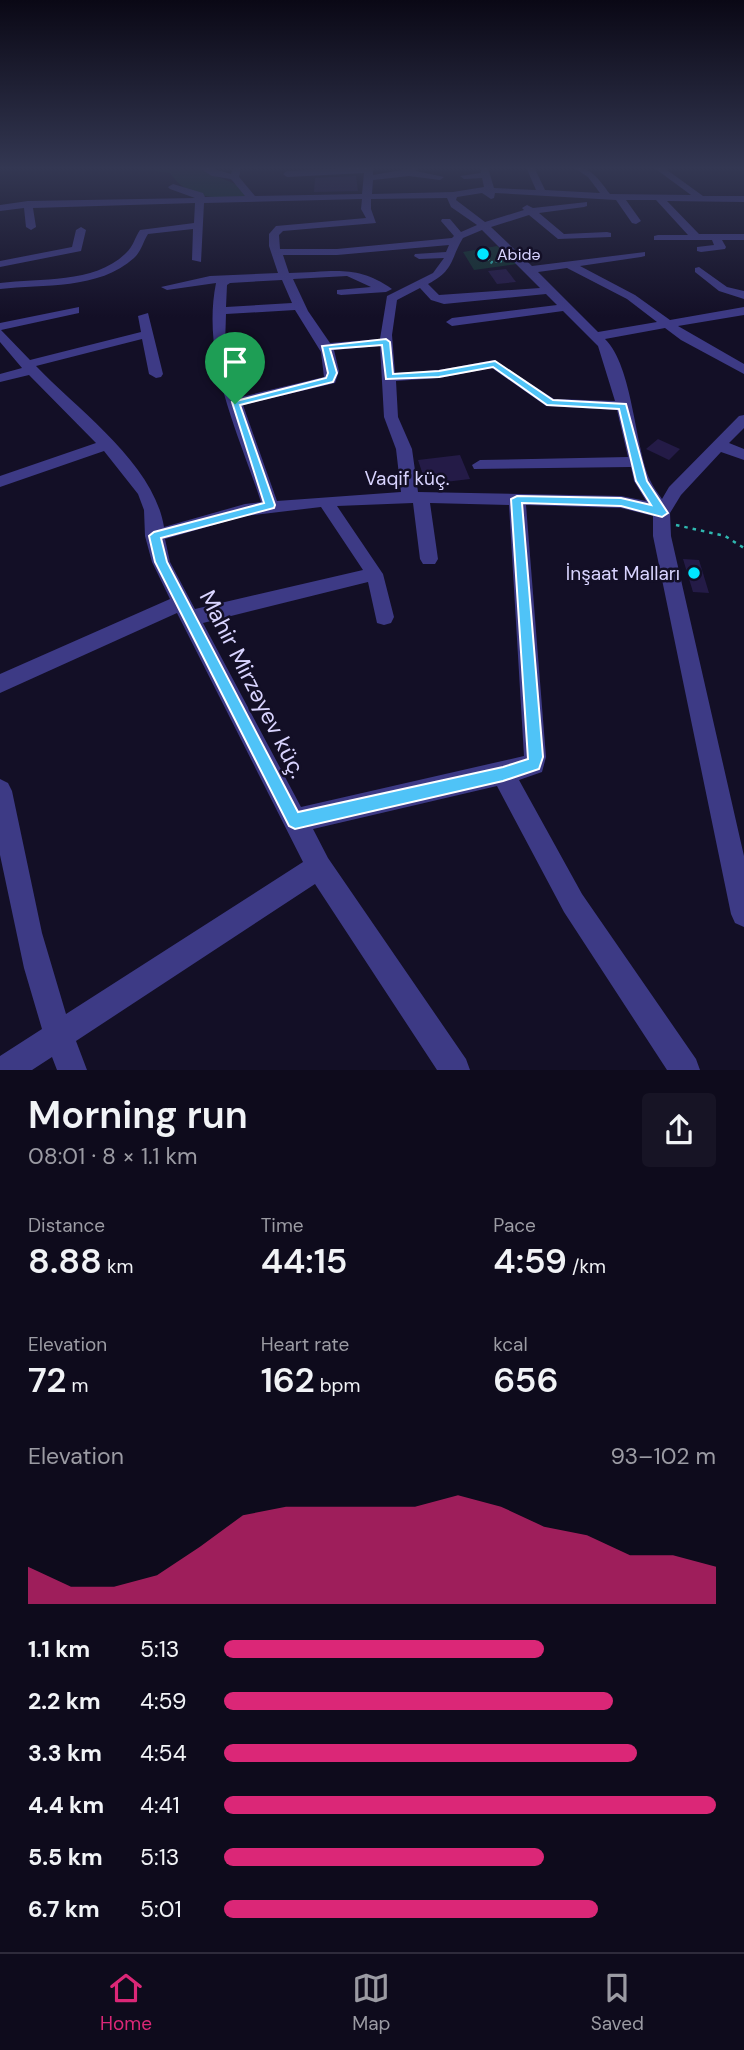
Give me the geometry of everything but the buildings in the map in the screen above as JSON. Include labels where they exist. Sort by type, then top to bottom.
[{"type":"street","points":[[30,217],[31,227]]},
{"type":"street","points":[[197,260],[199,217]]},
{"type":"street","points":[[278,217],[281,228]]},
{"type":"street","points":[[370,217],[379,233]]},
{"type":"street","points":[[471,217],[486,227],[598,336],[612,361],[635,461],[642,481],[662,518],[665,556],[744,914]]},
{"type":"street","points":[[235,404],[330,380],[332,373],[319,332],[300,306],[285,276],[273,241],[274,234],[281,228],[379,233],[430,242],[457,239],[493,222],[511,217]]},
{"type":"street","points":[[539,217],[562,237],[607,235]]},
{"type":"street","points":[[631,217],[636,221]]},
{"type":"street","points":[[677,217],[695,236]]},
{"type":"street","points":[[446,221],[457,239]]},
{"type":"street","points":[[0,286],[54,282],[93,274],[131,255],[144,232],[198,226]]},
{"type":"street","points":[[0,264],[77,249],[81,230]]},
{"type":"street","points":[[412,231],[430,242]]},
{"type":"street","points":[[278,252],[328,252],[379,233]]},
{"type":"street","points":[[701,249],[721,247],[714,236]]},
{"type":"street","points":[[658,238],[744,237]]},
{"type":"street","points":[[429,559],[404,449],[391,417],[386,342],[391,298],[437,275],[451,256],[457,239]]},
{"type":"street","points":[[530,270],[641,254]]},
{"type":"street","points":[[419,256],[451,256]]},
{"type":"street","points":[[568,264],[631,297],[685,337],[744,370]]},
{"type":"street","points":[[699,270],[723,289],[744,295]]},
{"type":"street","points":[[167,287],[235,276],[352,272],[365,275],[380,288]]},
{"type":"street","points":[[235,276],[221,284],[219,346],[235,404],[270,505]]},
{"type":"street","points":[[422,284],[435,298],[444,300],[551,290]]},
{"type":"street","points":[[341,292],[380,288],[399,292]]},
{"type":"street","points":[[220,311],[300,306]]},
{"type":"street","points":[[452,322],[568,307]]},
{"type":"street","points":[[0,327],[75,310]]},
{"type":"street","points":[[598,336],[670,326],[744,311]]},
{"type":"street","points":[[144,316],[156,374]]},
{"type":"street","name":"Mahir Mirzəyev küç.","points":[[0,334],[28,367],[107,445],[147,495],[161,562],[318,867],[456,1070]]},
{"type":"street","points":[[0,378],[28,367],[148,334]]},
{"type":"street","points":[[325,347],[386,342]]},
{"type":"street","points":[[484,352],[495,364],[551,403],[623,406]]},
{"type":"street","points":[[389,377],[439,374],[495,364]]},
{"type":"street","points":[[662,518],[675,492],[744,419]]},
{"type":"street","points":[[0,482],[107,445]]},
{"type":"street","points":[[719,445],[744,455]]},
{"type":"street","points":[[480,465],[635,461]]},
{"type":"street","name":"Vaqif küç.","points":[[154,536],[270,505],[326,500],[415,497],[621,502],[639,505],[662,518]]},
{"type":"street","points":[[295,821],[503,774],[534,764],[536,757],[517,499]]},
{"type":"street","points":[[326,500],[331,513],[362,553],[374,574],[384,617]]},
{"type":"street","points":[[0,684],[186,610],[374,574]]},
{"type":"street","points":[[503,774],[573,902],[685,1070]]},
{"type":"street","points":[[0,791],[32,950],[58,1036],[72,1070]]},
{"type":"street","points":[[5,1070],[318,867]]},
{"type":"path","points":[[485,256],[493,265]]},
{"type":"path","points":[[662,518],[725,536],[744,548]]},
{"type":"green space","points":[[497,246],[517,264],[474,270],[463,252]]},
{"type":"place","name":"Abidə","points":[[483,254]]},
{"type":"place","name":"İnşaat Malları","points":[[694,573]]},
{"type":"route","points":[[386,342],[389,377],[439,374],[495,364],[551,403],[623,406],[642,481],[662,513],[621,502],[517,499],[536,757],[534,764],[503,774],[295,821],[161,562],[154,536],[270,505],[235,404],[330,380],[332,373],[325,347],[386,342]]}]
